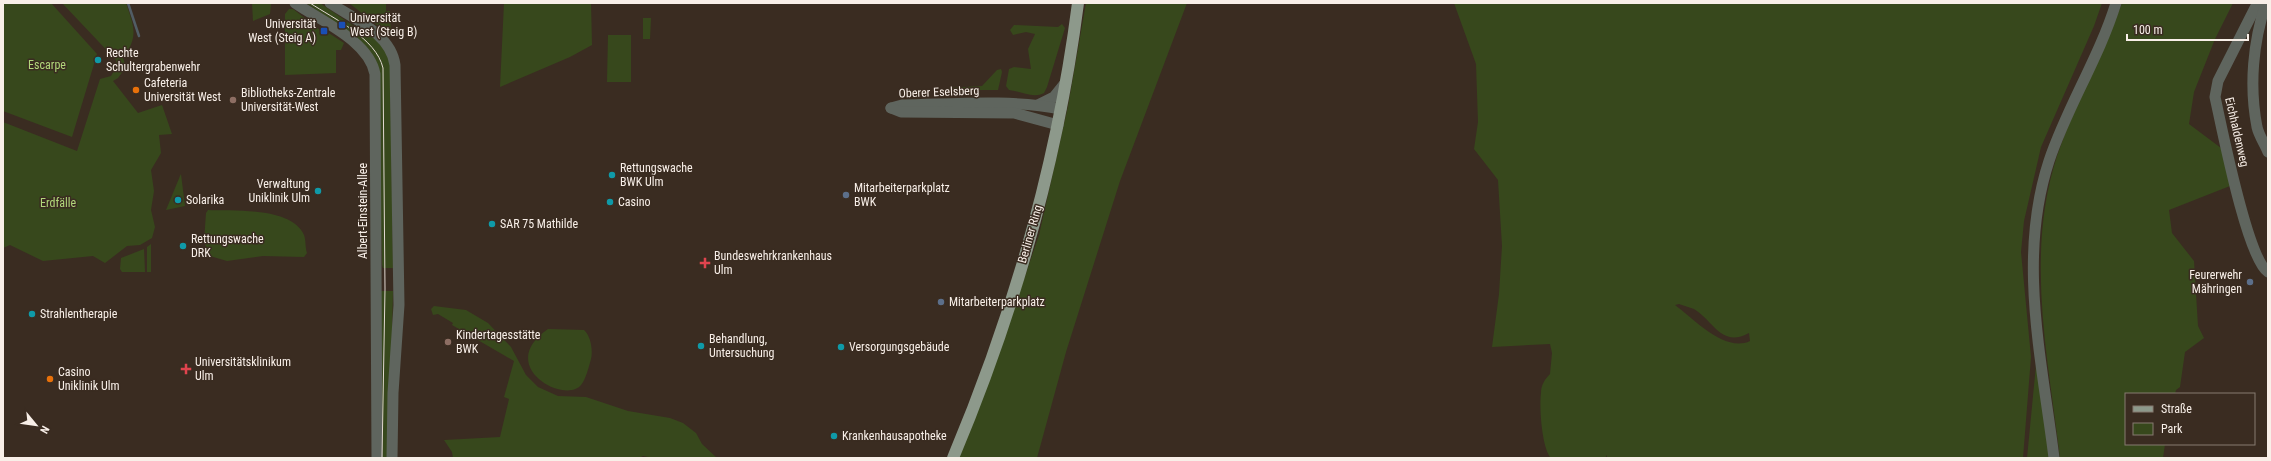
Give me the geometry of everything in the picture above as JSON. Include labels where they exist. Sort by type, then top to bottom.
[{"type":"main road","name":"Berliner Ring","points":[[954,458],[998,340],[1032,231],[1058,125],[1078,3]]},
{"type":"street","name":"Albert-Einstein-Allee","points":[[295,3],[359,46],[370,58],[375,74],[377,458]]},
{"type":"street","points":[[330,3],[382,39],[390,48],[395,63],[399,299],[393,393],[392,458]]},
{"type":"street","points":[[2054,458],[2040,359],[2035,305],[2034,252],[2036,221],[2049,162],[2067,116],[2100,46],[2116,3]]},
{"type":"street","points":[[2265,4],[2259,28],[2254,60],[2254,93],[2258,128],[2268,152]]},
{"type":"street","name":"Eichhaldenweg","points":[[2265,4],[2256,6],[2221,74],[2215,97],[2250,238],[2261,266],[2268,272]]},
{"type":"street","points":[[1038,105],[1054,96],[1066,82]]},
{"type":"street","name":"Oberer Eselsberg","points":[[1058,125],[1014,113],[901,112],[891,108],[902,105],[1038,105],[1061,109]]},
{"type":"green space","name":"Escarpe","points":[[3,3],[51,3],[97,54],[72,137],[3,111]]},
{"type":"green space","name":"Erdfälle","points":[[62,3],[126,3],[133,25],[133,37],[131,44],[123,58],[126,67],[118,78],[113,81],[138,113],[162,105],[172,134],[159,135],[161,153],[151,170],[154,191],[151,210],[155,227],[152,238],[140,245],[127,246],[105,263],[93,256],[43,261],[10,245],[3,248],[3,122],[77,151],[100,79],[111,76],[117,66],[116,60]]},
{"type":"green space","points":[[252,3],[271,3],[270,14],[253,21]]},
{"type":"green space","points":[[306,3],[320,3],[355,27],[351,33]]},
{"type":"green space","points":[[349,3],[386,3],[386,11],[390,11],[391,36]]},
{"type":"green space","points":[[504,3],[591,3],[592,45],[570,57],[500,87]]},
{"type":"green space","points":[[1086,3],[1187,3],[1120,181],[1066,352],[1037,458],[959,458],[1002,344],[1039,235],[1068,106]]},
{"type":"green space","points":[[1454,3],[2102,3],[2094,26],[2041,147],[2024,221],[2021,252],[2031,357],[2023,458],[1607,458],[1607,455],[1605,458],[1551,458],[1545,446],[1543,437],[1540,408],[1542,387],[1550,374],[1552,353],[1550,344],[1492,347],[1499,294],[1502,246],[1498,180],[1474,149],[1478,122],[1476,64]],"holes":[[[1679,304],[1694,309],[1718,331],[1725,335],[1739,337],[1749,333],[1750,341],[1740,343],[1720,339],[1700,326],[1675,305]]]},
{"type":"green space","points":[[2122,3],[2233,3],[2215,39],[2194,92],[2189,124],[2225,151],[2230,186],[2169,210],[2172,233],[2194,261],[2198,326],[2204,338],[2185,352],[2180,387],[2176,390],[2175,393],[2125,393],[2125,445],[2165,445],[2163,458],[2060,458],[2045,344],[2042,306],[2042,231],[2047,193],[2057,156],[2072,117]]},
{"type":"green space","points":[[289,9],[293,9],[320,30],[321,28],[344,43],[341,50],[336,50],[336,73],[285,75],[285,14]]},
{"type":"green space","points":[[643,18],[651,18],[650,39],[643,39]]},
{"type":"green space","points":[[1062,24],[1065,28],[1044,93],[1040,95],[1031,95],[1009,90],[1006,86],[1009,69],[1014,67],[1031,69],[1028,49],[1035,34],[1026,32],[1013,35],[1010,30],[1014,25],[1058,27]]},
{"type":"green space","points":[[361,27],[375,36],[390,54],[393,268],[383,268],[382,265],[378,81],[353,39]]},
{"type":"green space","points":[[608,35],[631,35],[631,82],[607,82]]},
{"type":"green space","points":[[1001,69],[1002,72],[998,90],[948,90],[947,88],[982,86],[997,70]]},
{"type":"green space","points":[[181,174],[185,206],[166,210],[180,176]]},
{"type":"green space","points":[[208,210],[261,212],[287,219],[297,226],[304,235],[307,253],[304,257],[263,256],[227,261],[210,256],[204,242],[206,213]]},
{"type":"green space","points":[[151,244],[151,272],[147,272],[147,247]]},
{"type":"green space","points":[[144,249],[145,272],[122,272],[120,269],[121,258]]},
{"type":"green space","points":[[378,291],[393,291],[389,458],[379,458]]},
{"type":"green space","points":[[434,306],[466,310],[488,323],[511,347],[526,375],[538,387],[558,396],[586,397],[628,411],[670,418],[683,423],[696,433],[702,444],[717,458],[654,458],[643,456],[639,458],[453,458],[452,452],[444,440],[500,437],[509,399],[504,397],[514,361],[452,325],[453,323],[438,314],[433,315],[431,309]]},
{"type":"green space","points":[[548,329],[584,330],[588,336],[591,344],[591,359],[581,385],[573,390],[562,390],[549,386],[538,378],[530,368],[528,356],[533,343]]},
{"type":"green space","points":[[2036,365],[2050,458],[2027,458]]},
{"type":"waterway","points":[[128,3],[139,36]]},
{"type":"tram line","points":[[310,3],[363,38],[379,57],[383,68],[385,289],[382,458]]},
{"type":"place","name":"Universität West (Steig B)","points":[[342,25]]},
{"type":"place","name":"Universität West (Steig A)","points":[[324,31]]},
{"type":"place","name":"Rechte Schultergrabenwehr","points":[[98,60]]},
{"type":"place","name":"Cafeteria Universität West","points":[[136,90]]},
{"type":"place","name":"Bibliotheks-Zentrale Universität-West","points":[[233,100]]},
{"type":"place","name":"Rettungswache BWK Ulm","points":[[612,175]]},
{"type":"place","name":"Verwaltung Uniklinik Ulm","points":[[318,191]]},
{"type":"place","name":"Mitarbeiterparkplatz BWK","points":[[846,195]]},
{"type":"place","name":"Solarika","points":[[178,200]]},
{"type":"place","name":"Casino","points":[[610,202]]},
{"type":"place","name":"SAR 75 Mathilde","points":[[492,224]]},
{"type":"place","name":"Rettungswache DRK","points":[[183,246]]},
{"type":"place","name":"Bundeswehrkrankenhaus Ulm","points":[[705,263]]},
{"type":"place","name":"Feurerwehr Mähringen","points":[[2250,282]]},
{"type":"place","name":"Mitarbeiterparkplatz","points":[[941,302]]},
{"type":"place","name":"Strahlentherapie","points":[[32,314]]},
{"type":"place","name":"Kindertagesstätte BWK","points":[[448,342]]},
{"type":"place","name":"Behandlung, Untersuchung","points":[[701,346]]},
{"type":"place","name":"Versorgungsgebäude","points":[[841,347]]},
{"type":"place","name":"Universitätsklinikum Ulm","points":[[186,369]]},
{"type":"place","name":"Casino Uniklinik Ulm","points":[[50,379]]},
{"type":"place","name":"Krankenhausapotheke","points":[[834,436]]}]
